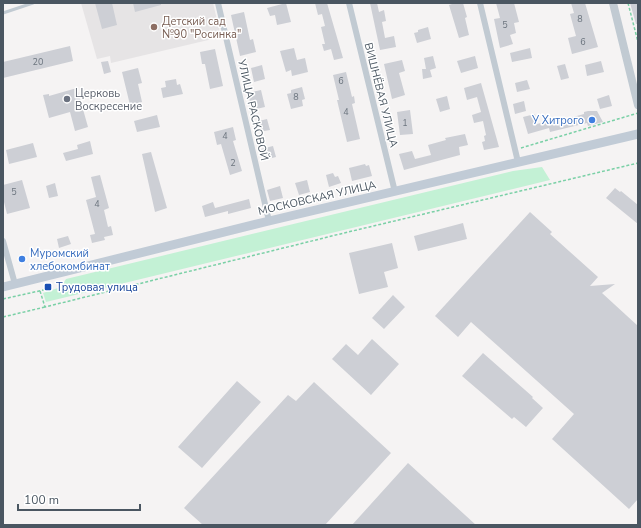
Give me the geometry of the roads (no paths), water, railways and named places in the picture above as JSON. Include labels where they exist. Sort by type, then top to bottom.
[{"type":"main road","name":"МОСКОВСКАЯ УЛИЦА","points":[[3,287],[269,221],[638,134]]},
{"type":"street","name":"УЛИЦА РАСКОВОЙ","points":[[218,3],[269,221]]},
{"type":"street","name":"ВИШНЁВАЯ УЛИЦА","points":[[349,3],[395,192]]},
{"type":"street","points":[[480,3],[518,162]]},
{"type":"street","points":[[613,3],[638,105]]},
{"type":"street","points":[[3,241],[15,284]]},
{"type":"lane","points":[[3,13],[33,3]]},
{"type":"place","name":"Детский сад №90 \"Росинка\"","points":[[154,27]]},
{"type":"place","name":"Церковь Воскресение","points":[[67,99]]},
{"type":"place","name":"У Хитрого","points":[[592,120]]},
{"type":"place","name":"Муромский хлебокомбинат","points":[[22,259]]},
{"type":"place","name":"Трудовая улица","points":[[48,287]]}]
